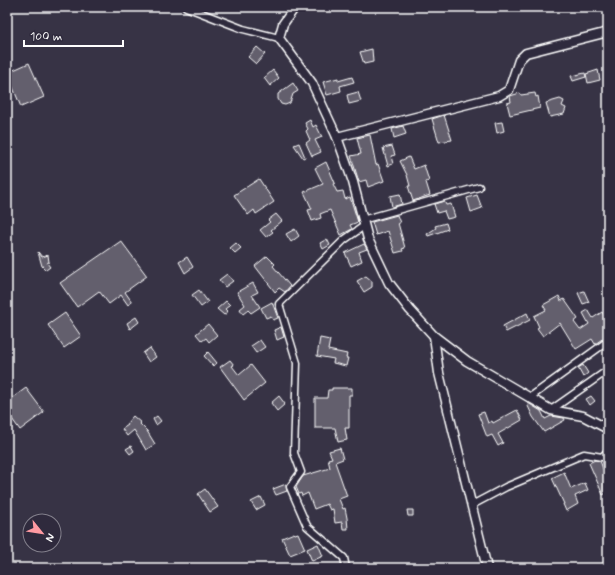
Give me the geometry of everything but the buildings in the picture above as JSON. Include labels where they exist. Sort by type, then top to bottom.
[{"type":"street","points":[[186,7],[243,29],[279,38],[312,83],[337,137],[353,182],[363,223],[377,259],[389,283],[410,310],[434,336],[467,360],[551,410],[583,416],[608,430]]},
{"type":"street","points":[[279,38],[283,24],[295,7]]},
{"type":"street","points":[[337,137],[499,96],[509,90],[519,60],[526,53],[608,32]]},
{"type":"street","points":[[346,568],[344,558],[307,526],[290,486],[301,472],[294,453],[297,364],[279,304],[363,223],[479,187]]},
{"type":"street","points":[[434,336],[439,373],[487,568]]},
{"type":"street","points":[[529,398],[608,341]]},
{"type":"street","points":[[551,410],[608,370]]},
{"type":"street","points":[[472,505],[506,487],[584,454],[602,457],[608,451]]}]
